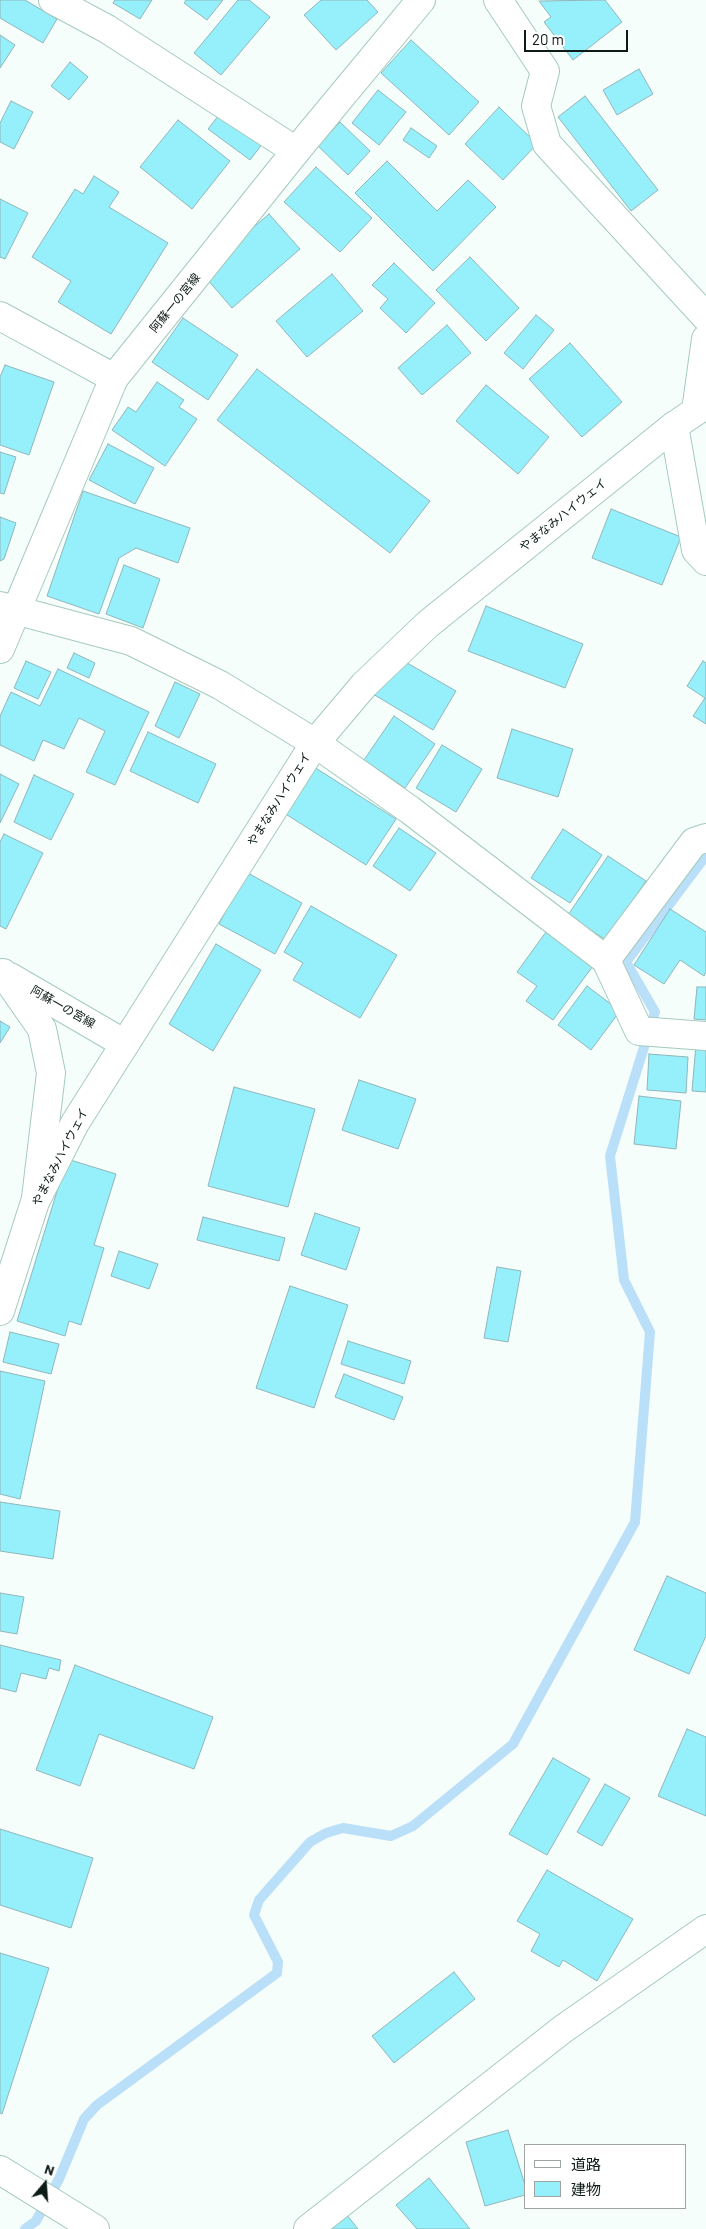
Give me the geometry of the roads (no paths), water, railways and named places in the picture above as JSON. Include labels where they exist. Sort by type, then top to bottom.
[{"type":"street","points":[[53,0],[107,28],[296,151]]},
{"type":"street","name":"阿蘇一の宮線","points":[[0,649],[7,609],[114,378],[296,151],[421,0]]},
{"type":"street","points":[[498,0],[545,71],[536,106],[547,144],[706,317]]},
{"type":"street","points":[[0,316],[114,378]]},
{"type":"street","points":[[701,408],[706,339]]},
{"type":"street","name":"やまなみハイウェイ","points":[[0,1311],[35,1202],[75,1123],[315,743],[364,685],[428,624],[674,426],[701,408]]},
{"type":"street","points":[[674,426],[696,550],[706,561]]},
{"type":"street","points":[[7,609],[131,641],[220,685],[315,743],[410,810],[606,960],[639,1031],[706,1036]]},
{"type":"street","points":[[606,960],[694,842],[706,838]]},
{"type":"street","points":[[2,972],[42,1029],[51,1073],[35,1202]]},
{"type":"street","name":"阿蘇一の宮線","points":[[2,972],[125,1044]]},
{"type":"street","points":[[308,2229],[563,2029],[706,1929]]},
{"type":"street","points":[[0,2170],[95,2229]]},
{"type":"waterway","points":[[25,2229],[36,2221],[59,2179],[84,2119],[97,2105],[277,1973],[278,1962],[254,1915],[259,1900],[310,1842],[326,1833],[343,1828],[391,1836],[413,1826],[513,1744],[635,1522],[650,1332],[624,1280],[610,1156],[655,1012],[626,962],[704,858],[706,845]]}]
